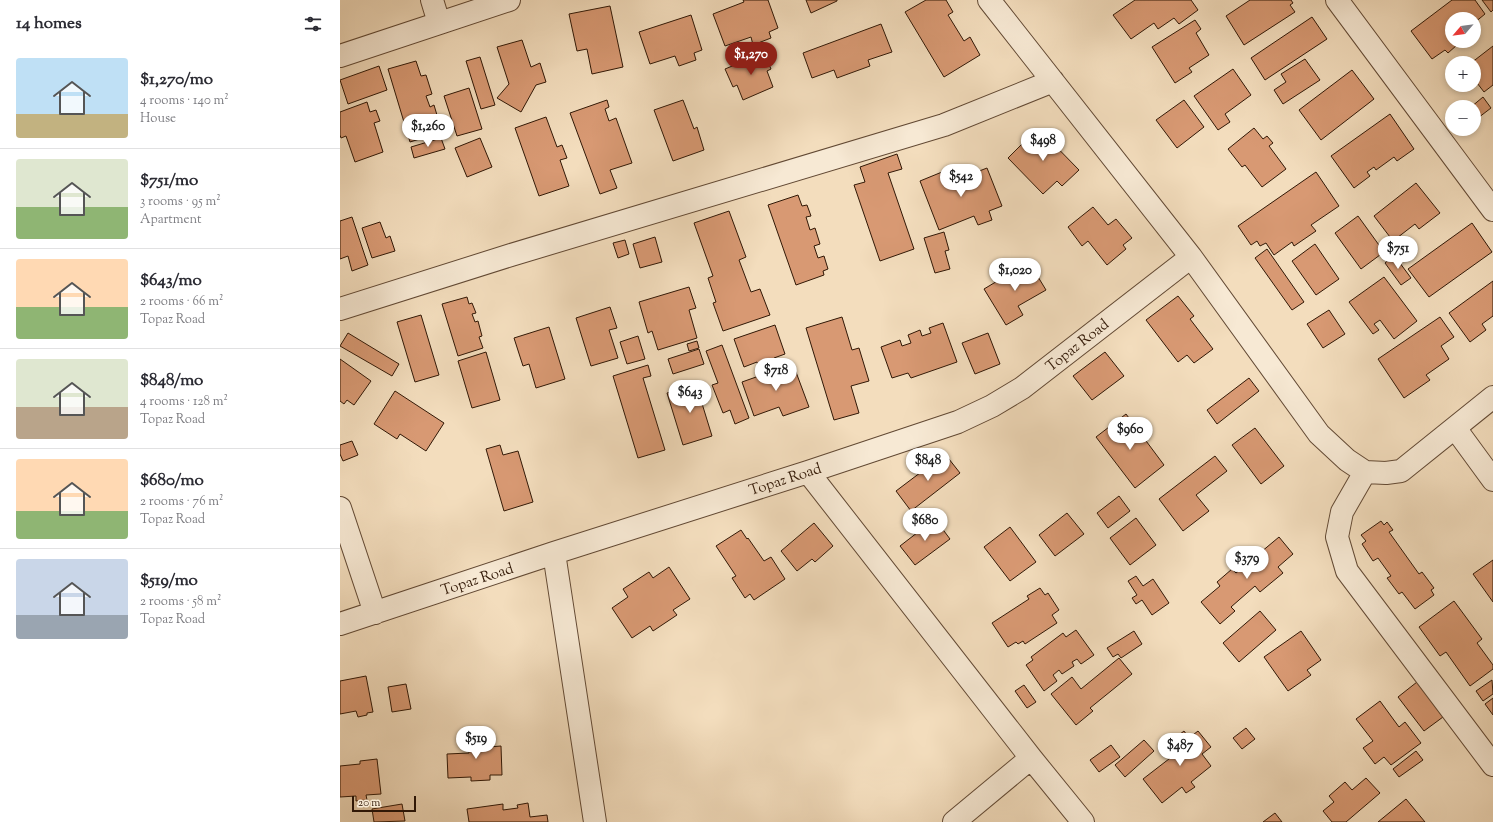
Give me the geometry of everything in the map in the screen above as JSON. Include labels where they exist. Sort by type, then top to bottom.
[{"type":"street","points":[[432,0],[439,23]]},
{"type":"street","points":[[340,56],[509,0]]},
{"type":"street","points":[[989,0],[1191,257],[1319,434],[1347,460],[1366,472],[1386,473],[1400,471],[1493,397]]},
{"type":"street","points":[[1337,0],[1493,210]]},
{"type":"street","points":[[340,309],[944,125],[1053,81]]},
{"type":"street","name":"Topaz Road","points":[[340,624],[958,422],[992,406],[1022,388],[1191,257]]},
{"type":"street","points":[[1455,428],[1493,480]]},
{"type":"street","points":[[808,472],[1031,758],[1083,822]]},
{"type":"street","points":[[1366,472],[1342,512],[1337,537],[1347,571],[1493,765]]},
{"type":"street","points":[[340,508],[375,613]]},
{"type":"street","points":[[554,553],[595,822]]},
{"type":"street","points":[[954,822],[1031,758]]},
{"type":"building","points":[[743,0],[768,0],[778,28],[769,32],[771,38],[753,45],[751,37],[725,46],[713,14],[744,2]]},
{"type":"building","points":[[806,0],[837,0],[837,1],[811,13]]},
{"type":"building","points":[[926,0],[946,0],[953,12],[948,15],[964,41],[970,37],[980,55],[944,77],[905,12]]},
{"type":"building","points":[[1135,0],[1191,0],[1198,10],[1179,24],[1174,18],[1158,29],[1154,23],[1131,39],[1113,15]]},
{"type":"building","points":[[1250,0],[1291,0],[1293,3],[1290,5],[1295,12],[1244,45],[1226,16]]},
{"type":"building","points":[[1452,0],[1475,0],[1485,14],[1481,17],[1481,12],[1445,12],[1445,48],[1454,48],[1448,53],[1445,50],[1432,59],[1411,31]]},
{"type":"building","points":[[1482,0],[1493,0],[1493,10],[1491,12]]},
{"type":"building","points":[[610,6],[623,67],[592,74],[587,49],[577,51],[569,14]]},
{"type":"building","points":[[691,15],[702,50],[694,53],[696,60],[679,66],[675,56],[650,64],[639,32]]},
{"type":"building","points":[[1312,17],[1327,39],[1265,80],[1251,58]]},
{"type":"building","points":[[1195,20],[1201,29],[1196,33],[1209,55],[1189,68],[1192,72],[1175,83],[1152,47]]},
{"type":"building","points":[[881,24],[892,52],[868,60],[870,66],[837,78],[834,70],[812,78],[803,53]]},
{"type":"building","points":[[522,40],[531,67],[540,63],[546,82],[536,85],[521,112],[497,98],[509,84],[497,47]]},
{"type":"building","points":[[1493,46],[1493,85],[1484,92],[1481,88],[1480,56]]},
{"type":"building","points":[[764,53],[771,69],[767,71],[773,87],[743,100],[737,85],[733,87],[725,69]]},
{"type":"building","points":[[480,57],[495,105],[481,109],[466,61]]},
{"type":"building","points":[[1305,59],[1320,80],[1283,104],[1274,90],[1286,82],[1281,74]]},
{"type":"building","points":[[416,61],[421,76],[426,75],[432,94],[426,96],[430,107],[434,105],[442,132],[410,142],[388,69]]},
{"type":"building","points":[[379,66],[387,90],[348,104],[340,80]]},
{"type":"building","points":[[1233,69],[1251,95],[1225,114],[1230,122],[1218,130],[1194,96]]},
{"type":"building","points":[[1352,70],[1374,99],[1321,140],[1299,110]]},
{"type":"building","points":[[469,88],[482,129],[457,136],[444,96]]},
{"type":"building","points":[[1483,97],[1491,108],[1481,116],[1481,100],[1479,100]]},
{"type":"building","points":[[607,100],[609,107],[605,109],[609,121],[616,118],[632,163],[610,170],[617,188],[600,194],[570,113]]},
{"type":"building","points":[[683,100],[694,129],[697,127],[704,150],[673,161],[654,110]]},
{"type":"building","points":[[1184,100],[1204,127],[1177,148],[1156,120]]},
{"type":"building","points":[[367,102],[370,112],[376,110],[380,121],[374,123],[383,152],[355,162],[346,136],[341,138],[340,135],[340,112]]},
{"type":"building","points":[[1390,114],[1414,149],[1397,161],[1394,157],[1376,170],[1374,167],[1367,172],[1370,176],[1354,188],[1331,156]]},
{"type":"building","points":[[546,117],[557,147],[562,145],[567,158],[560,160],[569,186],[539,196],[515,128]]},
{"type":"building","points":[[1038,128],[1079,170],[1062,186],[1057,181],[1043,194],[1008,158]]},
{"type":"building","points":[[1254,128],[1263,139],[1267,136],[1273,143],[1269,146],[1286,169],[1262,187],[1245,165],[1242,167],[1228,149]]},
{"type":"building","points":[[441,138],[445,149],[414,158],[411,147]]},
{"type":"building","points":[[480,138],[492,167],[467,177],[455,148]]},
{"type":"building","points":[[897,154],[902,169],[888,173],[914,249],[880,261],[854,185],[865,182],[860,167]]},
{"type":"building","points":[[987,168],[1002,206],[989,211],[992,220],[978,225],[974,216],[939,230],[920,181],[942,172],[946,184]]},
{"type":"building","points":[[1316,172],[1339,206],[1311,225],[1316,231],[1294,246],[1292,242],[1274,255],[1266,243],[1260,246],[1257,241],[1251,245],[1238,226]]},
{"type":"building","points":[[1416,183],[1440,213],[1419,229],[1415,224],[1393,241],[1374,216]]},
{"type":"building","points":[[798,195],[802,206],[807,205],[811,216],[806,217],[810,230],[815,228],[820,244],[814,246],[818,258],[824,256],[828,269],[823,271],[824,275],[796,285],[768,205]]},
{"type":"building","points":[[1093,207],[1108,225],[1116,219],[1132,238],[1123,245],[1126,249],[1107,265],[1088,241],[1082,246],[1068,227]]},
{"type":"building","points":[[729,211],[746,257],[739,260],[751,292],[760,289],[770,315],[723,331],[713,303],[716,302],[708,278],[713,276],[694,223]]},
{"type":"building","points":[[1358,216],[1384,252],[1361,269],[1335,233]]},
{"type":"building","points":[[352,217],[368,265],[352,271],[348,256],[340,259],[340,221]]},
{"type":"building","points":[[380,222],[386,238],[390,236],[395,251],[372,258],[362,228]]},
{"type":"building","points":[[1472,223],[1492,252],[1429,297],[1408,269]]},
{"type":"building","points":[[944,232],[949,250],[945,251],[950,269],[935,273],[924,238]]},
{"type":"building","points":[[655,237],[662,262],[640,268],[633,244]]},
{"type":"building","points":[[625,240],[629,254],[618,258],[613,243]]},
{"type":"building","points":[[1315,244],[1339,279],[1316,295],[1292,261]]},
{"type":"building","points":[[1267,249],[1304,302],[1292,310],[1255,258]]},
{"type":"building","points":[[1394,255],[1411,278],[1401,285],[1385,263]]},
{"type":"building","points":[[1029,262],[1046,290],[1018,306],[1023,315],[1006,325],[984,289]]},
{"type":"building","points":[[1384,277],[1417,321],[1394,339],[1380,320],[1374,324],[1379,330],[1373,334],[1349,302]]},
{"type":"building","points":[[1493,281],[1493,316],[1482,324],[1486,330],[1470,342],[1449,313]]},
{"type":"building","points":[[689,287],[696,308],[689,310],[697,338],[658,350],[652,331],[648,333],[639,302]]},
{"type":"building","points":[[1178,296],[1194,316],[1190,319],[1213,349],[1194,363],[1187,355],[1178,362],[1146,320]]},
{"type":"building","points":[[467,297],[469,304],[472,303],[476,313],[472,314],[475,322],[478,321],[482,336],[479,337],[483,348],[458,356],[442,304]]},
{"type":"building","points":[[610,307],[617,328],[609,330],[618,358],[591,366],[576,318]]},
{"type":"building","points":[[1329,310],[1345,334],[1323,348],[1307,324]]},
{"type":"building","points":[[421,315],[439,375],[415,382],[397,322]]},
{"type":"building","points":[[842,317],[852,350],[859,348],[869,381],[851,386],[859,413],[834,420],[806,328]]},
{"type":"building","points":[[1440,317],[1454,337],[1441,346],[1449,359],[1426,375],[1430,380],[1404,398],[1378,359]]},
{"type":"building","points":[[943,323],[957,362],[911,378],[908,373],[892,378],[881,347],[900,340],[902,346],[911,343],[908,335],[920,330],[922,336],[931,333],[929,328]]},
{"type":"building","points":[[775,325],[785,354],[774,358],[776,363],[759,369],[757,362],[744,367],[734,339]]},
{"type":"building","points":[[549,327],[565,379],[536,388],[529,364],[523,366],[514,338]]},
{"type":"building","points":[[348,333],[399,364],[392,376],[340,346]]},
{"type":"building","points":[[988,333],[1000,364],[975,374],[962,343]]},
{"type":"building","points":[[638,336],[645,359],[627,364],[620,342]]},
{"type":"building","points":[[697,341],[699,348],[689,351],[687,344]]},
{"type":"building","points":[[722,345],[749,418],[735,424],[730,410],[723,413],[712,385],[718,383],[706,351]]},
{"type":"building","points":[[699,349],[704,364],[673,374],[668,359]]},
{"type":"building","points":[[486,352],[500,400],[472,408],[458,361]]},
{"type":"building","points":[[1105,352],[1124,376],[1092,400],[1073,376]]},
{"type":"building","points":[[340,359],[371,381],[354,405],[347,400],[344,404],[340,401]]},
{"type":"building","points":[[793,364],[809,407],[783,416],[779,407],[754,416],[742,382]]},
{"type":"building","points":[[648,365],[651,376],[643,378],[665,450],[638,458],[613,376]]},
{"type":"building","points":[[1249,378],[1259,391],[1217,424],[1207,410]]},
{"type":"building","points":[[696,384],[712,436],[683,445],[667,393]]},
{"type":"building","points":[[395,391],[444,423],[426,451],[400,434],[397,439],[374,424]]},
{"type":"building","points":[[1126,414],[1164,465],[1135,488],[1096,437]]},
{"type":"building","points":[[1255,428],[1284,466],[1261,484],[1232,445]]},
{"type":"building","points":[[352,441],[358,455],[343,461],[340,454],[340,445]]},
{"type":"building","points":[[500,445],[503,455],[518,451],[533,502],[504,511],[486,449]]},
{"type":"building","points":[[945,454],[960,473],[911,511],[896,491]]},
{"type":"building","points":[[1215,456],[1227,471],[1196,495],[1209,511],[1183,531],[1159,499]]},
{"type":"building","points":[[1119,496],[1130,511],[1108,528],[1097,513]]},
{"type":"building","points":[[1067,513],[1084,534],[1055,556],[1039,535]]},
{"type":"building","points":[[1136,518],[1156,545],[1130,565],[1110,538]]},
{"type":"building","points":[[935,519],[950,539],[915,565],[900,546]]},
{"type":"building","points":[[1381,521],[1384,525],[1387,522],[1393,530],[1389,532],[1419,574],[1422,572],[1434,588],[1431,590],[1434,595],[1415,609],[1402,592],[1399,594],[1387,578],[1391,576],[1378,558],[1373,561],[1362,544],[1366,541],[1361,535]]},
{"type":"building","points":[[814,523],[833,546],[815,562],[812,559],[797,571],[781,551]]},
{"type":"building","points":[[1010,527],[1036,562],[1010,581],[984,547]]},
{"type":"building","points":[[741,530],[764,561],[771,557],[785,579],[754,600],[750,594],[745,598],[732,578],[736,576],[716,546]]},
{"type":"building","points":[[1279,537],[1293,554],[1278,567],[1283,573],[1260,592],[1255,586],[1231,607],[1235,611],[1220,624],[1201,602],[1220,586],[1217,582],[1232,569],[1236,573]]},
{"type":"building","points":[[1493,560],[1493,602],[1473,574]]},
{"type":"building","points":[[669,567],[690,599],[673,610],[677,615],[653,631],[650,626],[632,638],[612,608],[628,597],[623,589],[649,572],[653,578]]},
{"type":"building","points":[[1136,576],[1143,586],[1153,579],[1169,603],[1152,615],[1142,600],[1136,604],[1132,598],[1137,595],[1128,581]]},
{"type":"building","points":[[1040,588],[1045,595],[1048,593],[1059,610],[1052,615],[1057,623],[1025,644],[1023,641],[1018,644],[1016,642],[1008,647],[992,623],[1029,599],[1027,596]]},
{"type":"building","points":[[1454,601],[1482,639],[1477,643],[1493,665],[1493,669],[1470,686],[1446,652],[1440,656],[1419,627]]},
{"type":"building","points":[[1260,611],[1276,630],[1239,662],[1223,643]]},
{"type":"building","points":[[1076,630],[1094,655],[1081,664],[1077,659],[1072,662],[1074,666],[1062,674],[1059,670],[1053,675],[1057,681],[1044,691],[1026,665],[1033,660],[1031,657],[1063,633],[1066,637]]},
{"type":"building","points":[[1134,631],[1142,644],[1121,658],[1118,654],[1113,657],[1107,648]]},
{"type":"building","points":[[1301,631],[1321,660],[1307,670],[1311,675],[1288,691],[1264,657]]},
{"type":"building","points":[[1119,658],[1132,674],[1090,708],[1093,711],[1076,725],[1051,694],[1072,677],[1081,689]]},
{"type":"building","points":[[366,676],[373,712],[358,717],[356,711],[340,714],[340,681]]},
{"type":"building","points":[[1492,680],[1493,694],[1483,701],[1476,691]]},
{"type":"building","points":[[1417,682],[1443,717],[1424,731],[1398,697]]},
{"type":"building","points":[[406,684],[411,709],[392,712],[388,687]]},
{"type":"building","points":[[1024,685],[1036,702],[1027,708],[1015,691]]},
{"type":"building","points":[[1493,698],[1493,715],[1485,704]]},
{"type":"building","points":[[1380,701],[1399,727],[1405,722],[1421,743],[1391,765],[1384,757],[1375,764],[1363,748],[1373,741],[1356,719]]},
{"type":"building","points":[[1246,728],[1255,739],[1242,749],[1233,738]]},
{"type":"building","points":[[1184,731],[1189,738],[1198,731],[1211,747],[1202,754],[1211,766],[1191,782],[1195,787],[1186,793],[1182,787],[1162,803],[1143,779],[1178,752],[1170,742]]},
{"type":"building","points":[[487,733],[488,747],[501,746],[502,775],[490,775],[490,780],[471,781],[471,777],[448,778],[447,754],[469,753],[468,734]]},
{"type":"building","points":[[1144,740],[1154,751],[1125,777],[1115,765]]},
{"type":"building","points":[[1111,745],[1120,757],[1099,772],[1090,760]]},
{"type":"building","points":[[1416,751],[1423,760],[1399,777],[1393,769]]},
{"type":"building","points":[[377,759],[381,794],[366,795],[367,800],[356,801],[356,796],[340,797],[340,766],[360,764],[360,761]]},
{"type":"building","points":[[1366,778],[1380,793],[1346,822],[1332,822],[1323,811],[1334,802],[1329,796],[1345,782],[1352,790]]},
{"type":"building","points":[[1406,799],[1425,822],[1378,822]]},
{"type":"building","points":[[528,803],[530,817],[547,815],[548,822],[469,822],[467,809],[503,804],[503,810],[518,808],[517,805]]},
{"type":"building","points":[[402,804],[405,821],[374,822],[372,809]]},
{"type":"building","points":[[1275,813],[1282,822],[1263,822]]}]
